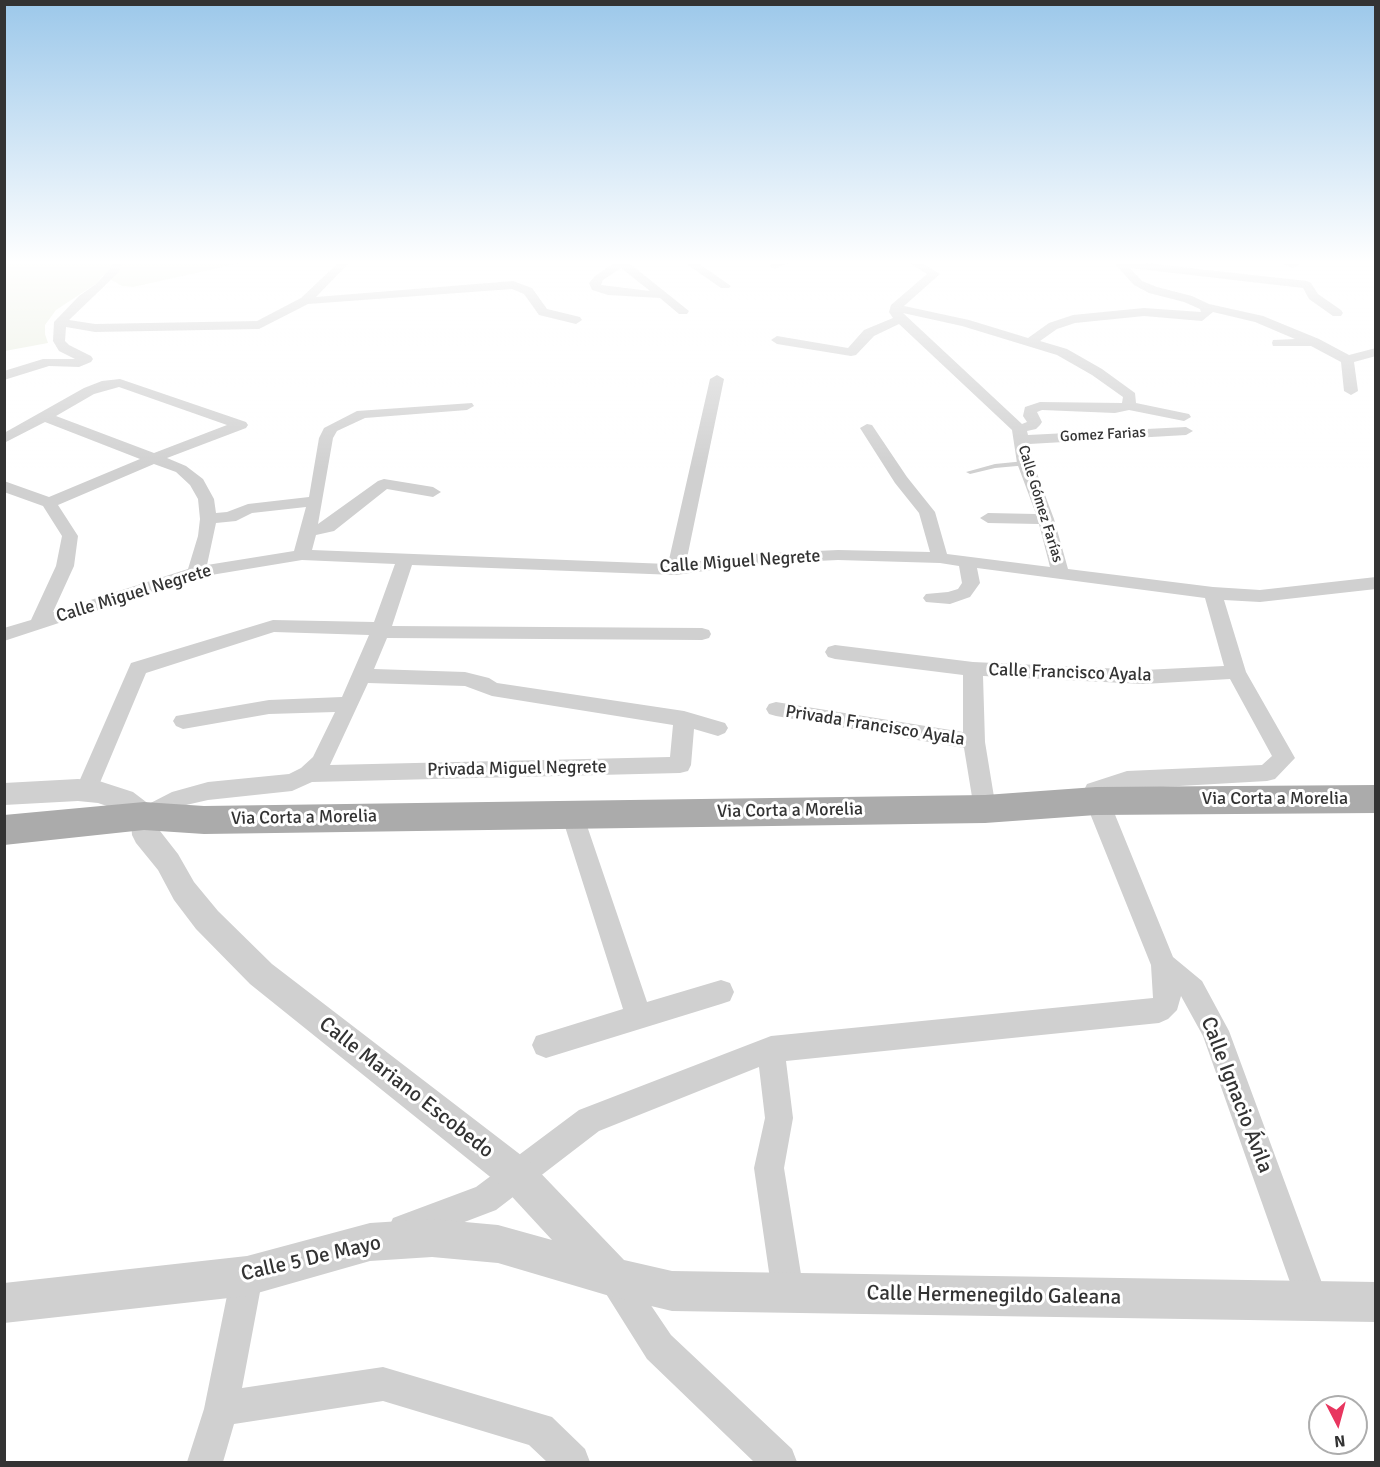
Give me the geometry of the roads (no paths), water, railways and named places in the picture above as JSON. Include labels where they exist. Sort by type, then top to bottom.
[{"type":"main road","name":"Via Corta a Morelia","points":[[4,830],[145,825],[204,820],[985,809],[1096,801],[1376,799]]},
{"type":"main road","name":"Via Corta a Morelia","points":[[4,851],[145,825]]},
{"type":"street","points":[[4,376],[48,362],[79,363],[86,359],[64,348],[59,341],[60,331]]},
{"type":"street","points":[[777,340],[851,352],[871,331]]},
{"type":"street","name":"Calle Gómez Farías","points":[[915,331],[1019,435],[1061,574]]},
{"type":"street","points":[[994,331],[1062,352],[1097,372],[1130,396],[1129,406],[1115,409],[1040,406],[1030,410],[1030,416],[1035,422],[1019,435]]},
{"type":"street","points":[[1031,342],[1045,331]]},
{"type":"street","points":[[1289,331],[1347,360],[1376,352]]},
{"type":"street","points":[[1278,344],[1314,342]]},
{"type":"street","points":[[1347,360],[1351,391]]},
{"type":"street","points":[[676,570],[717,379]]},
{"type":"street","points":[[4,439],[89,392],[107,384],[120,383],[241,425],[152,459],[49,503]]},
{"type":"street","points":[[302,555],[316,501],[326,438],[331,428],[362,414],[467,406]]},
{"type":"street","name":"Gomez Farias","points":[[1019,435],[1185,424],[1129,406]]},
{"type":"street","points":[[46,417],[181,469],[197,482],[206,499],[208,519],[206,536],[196,572]]},
{"type":"street","points":[[867,428],[901,480],[927,512],[940,558]]},
{"type":"street","points":[[309,532],[333,524],[384,484],[433,492]]},
{"type":"street","points":[[4,486],[49,503],[70,536],[65,566],[38,625]]},
{"type":"street","points":[[208,519],[230,516],[248,509],[316,501]]},
{"type":"street","points":[[988,518],[1046,519]]},
{"type":"street","name":"Calle Miguel Negrete","points":[[4,635],[196,572],[302,555],[676,570],[753,559],[827,555],[940,558],[1213,593],[1260,596],[1376,583]]},
{"type":"street","points":[[309,774],[321,762],[350,704],[380,632],[406,558]]},
{"type":"street","points":[[932,598],[950,598],[964,593],[971,583],[967,561]]},
{"type":"street","points":[[1096,801],[1095,790],[1128,780],[1267,773],[1284,758],[1236,672],[1213,593]]},
{"type":"street","points":[[86,791],[138,668],[273,626],[369,627],[380,632],[702,634]]},
{"type":"street","points":[[835,652],[973,669]]},
{"type":"street","name":"Calle Francisco Ayala","points":[[985,809],[974,742],[973,669],[1144,677],[1236,672]]},
{"type":"street","points":[[360,676],[465,679],[482,683],[492,689],[684,719],[718,728]]},
{"type":"street","points":[[183,721],[269,707],[350,704]]},
{"type":"street","name":"Privada Francisco Ayala","points":[[776,709],[974,742]]},
{"type":"street","name":"Privada Miguel Negrete","points":[[145,825],[180,798],[238,787],[292,782],[309,774],[680,765],[684,719]]},
{"type":"street","name":"Calle Mariano Escobedo","points":[[4,794],[86,791],[99,792],[123,800],[145,825],[184,891],[207,920],[261,974],[517,1175],[613,1277],[659,1347],[779,1462]]},
{"type":"street","name":"Calle Ignacio Ávila","points":[[1096,801],[1164,965],[1193,990],[1215,1031],[1313,1302]]},
{"type":"street","points":[[572,814],[639,1017]]},
{"type":"street","points":[[370,1242],[485,1199],[589,1120],[771,1049],[1159,1010],[1168,1001],[1164,965]]},
{"type":"street","points":[[546,1045],[721,992]]},
{"type":"street","points":[[771,1049],[779,1118],[769,1168],[788,1293]]},
{"type":"street","name":"Calle 5 De Mayo","points":[[4,1303],[247,1276],[370,1242],[432,1238],[498,1244],[613,1277]]},
{"type":"street","points":[[205,1462],[221,1409],[247,1276]]},
{"type":"street","name":"Calle Hermenegildo Galeana","points":[[613,1277],[672,1292],[1376,1302]]},
{"type":"street","points":[[221,1409],[383,1384],[539,1430],[572,1462]]},
{"type":"lane","points":[[970,472],[995,466],[1026,464]]}]
